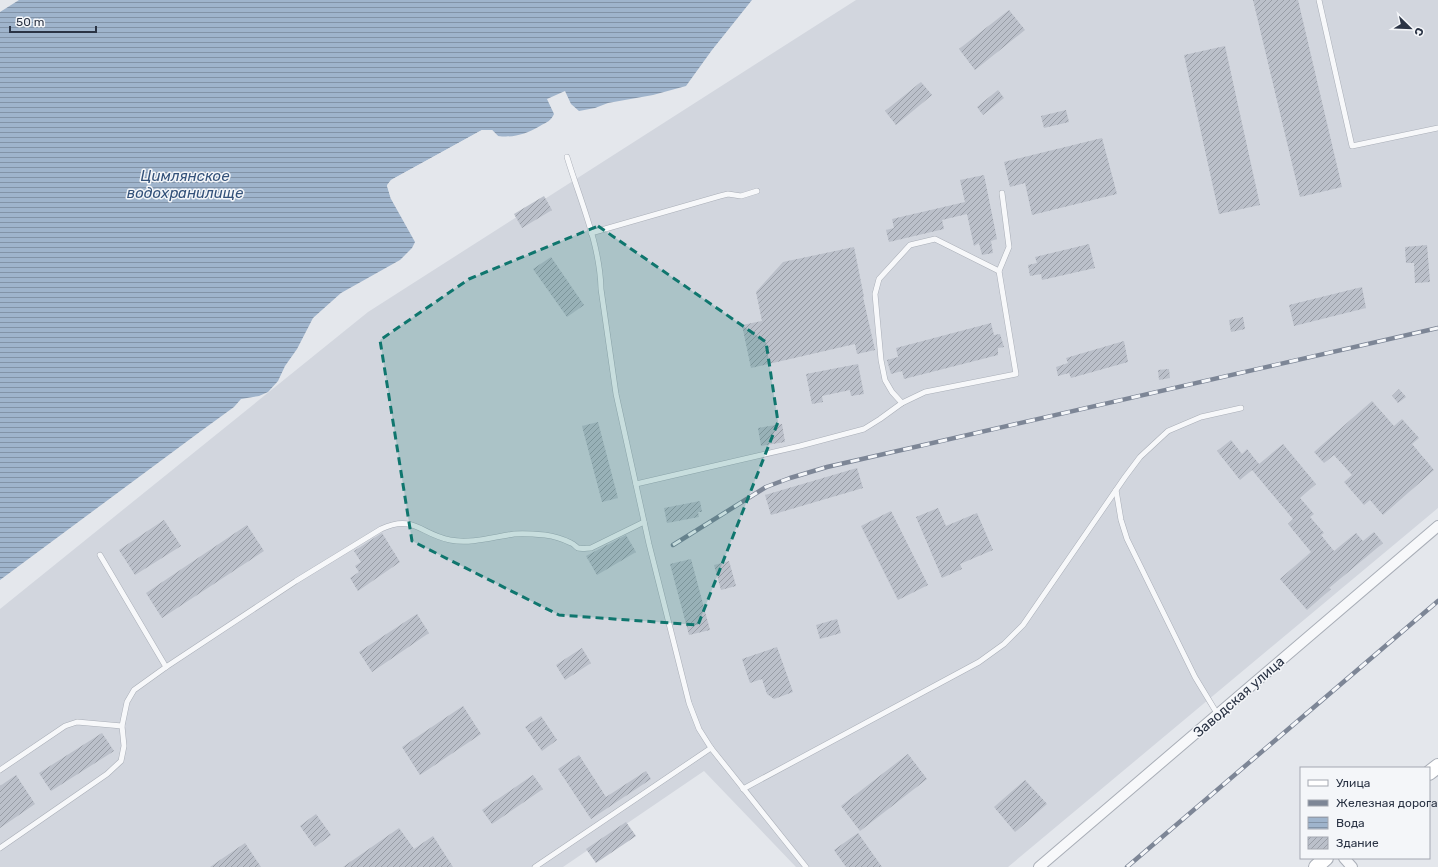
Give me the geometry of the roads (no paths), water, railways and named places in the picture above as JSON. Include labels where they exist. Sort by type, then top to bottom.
[{"type":"street","name":"Заводская улица","points":[[1040,867],[1438,526]]},
{"type":"street","points":[[1430,772],[1438,766]]},
{"type":"street","points":[[1316,867],[1325,859]]},
{"type":"street","points":[[1345,859],[1352,867]]},
{"type":"lane","points":[[1319,0],[1352,146],[1438,128]]},
{"type":"lane","points":[[566,157],[596,251],[616,394],[644,522],[689,703],[699,729],[711,748],[806,867]]},
{"type":"lane","points":[[591,233],[720,196],[728,194],[741,196],[756,191]]},
{"type":"lane","points":[[636,484],[800,446],[864,429],[902,403],[925,392],[1016,374],[999,271],[1009,247],[1002,193]]},
{"type":"lane","points":[[902,403],[892,392],[885,380],[881,360],[875,294],[879,279],[910,245],[935,239],[999,271]]},
{"type":"lane","points":[[743,789],[979,662],[1004,644],[1023,625],[1140,457],[1168,431],[1201,417],[1241,408]]},
{"type":"lane","points":[[1116,490],[1121,520],[1127,539],[1195,677],[1218,715]]},
{"type":"lane","points":[[0,848],[107,774],[121,761],[124,746],[122,726],[127,702],[134,690],[166,666],[296,581],[380,529],[391,524],[403,523],[415,526],[450,540],[466,541],[515,534],[546,535],[572,543],[577,548],[591,548],[644,522]]},
{"type":"lane","points":[[100,555],[166,666]]},
{"type":"lane","points":[[0,770],[65,726],[77,722],[122,726]]},
{"type":"lane","points":[[535,867],[711,748]]},
{"type":"water","name":"Цимлянское водохранилище","points":[[19,0],[752,0],[712,50],[686,86],[653,95],[608,103],[595,108],[579,111],[571,104],[565,91],[547,99],[554,114],[552,118],[535,129],[520,135],[509,136],[498,136],[492,130],[482,130],[391,180],[387,186],[391,199],[415,242],[412,248],[400,260],[341,293],[313,318],[278,381],[268,392],[259,396],[241,399],[234,407],[0,580],[0,12]]},
{"type":"railway","points":[[673,545],[766,487],[827,467],[1438,328]]},
{"type":"railway","points":[[1127,867],[1438,601]]}]
